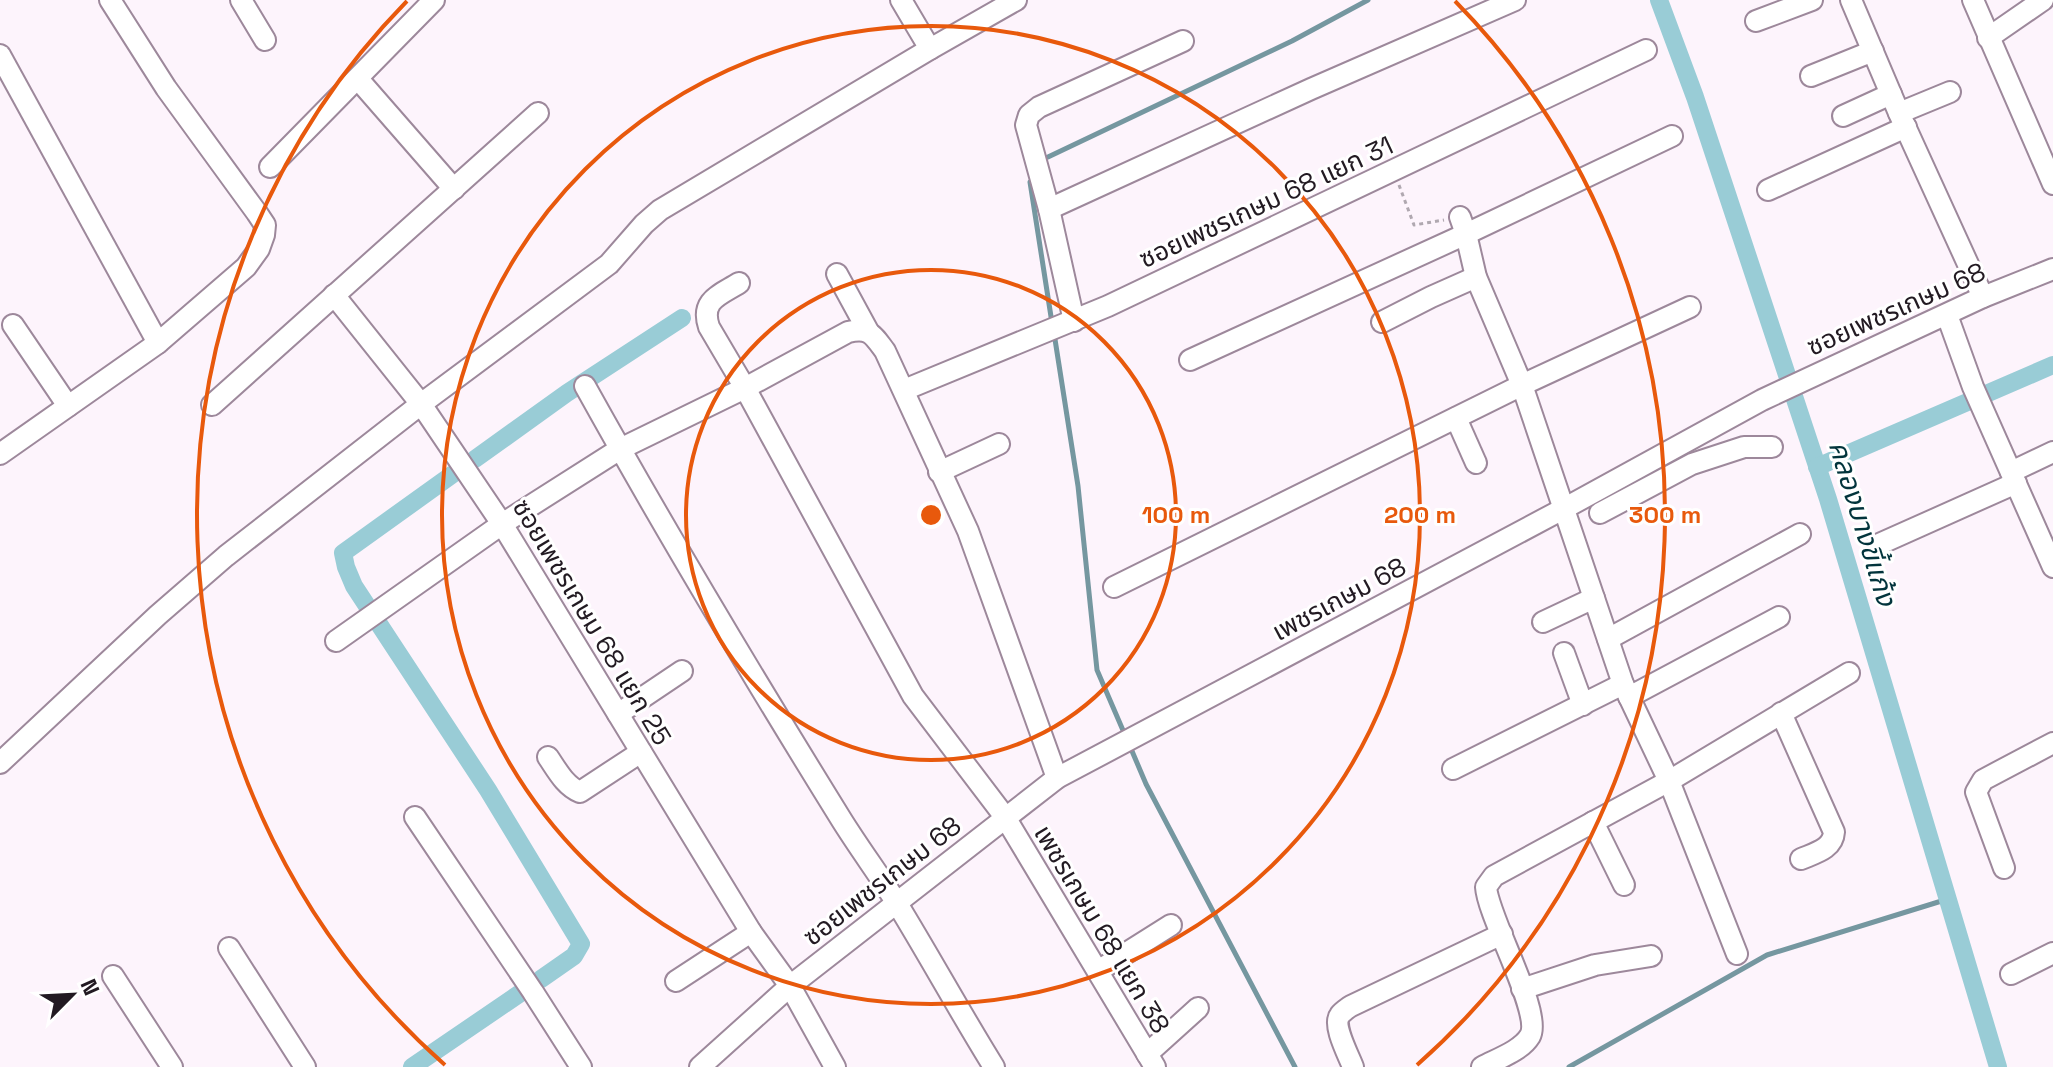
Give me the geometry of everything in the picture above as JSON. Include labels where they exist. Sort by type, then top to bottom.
[{"type":"street","points":[[0,454],[158,343],[246,267],[259,249],[264,235],[265,225],[166,88],[110,0]]},
{"type":"street","points":[[241,0],[265,40]]},
{"type":"street","points":[[270,167],[434,0]]},
{"type":"street","points":[[901,0],[930,49]]},
{"type":"street","points":[[0,763],[158,615],[226,556],[421,404],[609,264],[660,210],[1016,0]]},
{"type":"street","points":[[1049,209],[1515,0]]},
{"type":"street","points":[[1756,21],[1812,0]]},
{"type":"street","points":[[1851,0],[1983,297]]},
{"type":"street","points":[[1973,0],[2053,184]]},
{"type":"street","points":[[1988,38],[2043,0]]},
{"type":"street","points":[[1074,321],[1026,125],[1029,115],[1039,107],[1183,41]]},
{"type":"street","name":"ซอยเพชรเกษม 68 แยก 31","points":[[904,390],[1074,321],[1646,50]]},
{"type":"street","points":[[1811,76],[1873,51]]},
{"type":"street","points":[[0,55],[158,343]]},
{"type":"street","points":[[358,79],[454,189]]},
{"type":"street","points":[[1768,190],[1899,111],[1950,92]]},
{"type":"street","points":[[1843,116],[1899,111]]},
{"type":"street","points":[[212,405],[538,113]]},
{"type":"street","points":[[1190,360],[1463,226],[1672,136]]},
{"type":"street","points":[[1463,226],[1476,277],[1522,385],[1626,691],[1669,781],[1737,954]]},
{"type":"street","name":"ซอยเพชรเกษม 68","points":[[1762,400],[1983,297],[2053,269]]},
{"type":"street","points":[[837,274],[868,331],[885,351],[968,531],[1057,778]]},
{"type":"street","points":[[1382,322],[1476,277]]},
{"type":"street","name":"เพชรเกษม 68 แยก 38","points":[[739,283],[714,298],[706,309],[709,327],[913,696],[1005,817],[1151,1060]]},
{"type":"street","name":"ซอยเพชรเกษม 68 แยก 25","points":[[334,295],[421,404],[502,524],[751,932],[790,986],[835,1067]]},
{"type":"street","points":[[1114,587],[1522,385],[1690,307]]},
{"type":"street","points":[[1947,315],[1973,387],[2014,478],[2048,539],[2053,567]]},
{"type":"street","points":[[13,325],[68,406]]},
{"type":"street","points":[[336,641],[502,524],[620,449],[745,388],[848,332],[868,331]]},
{"type":"street","points":[[585,386],[835,809],[897,904],[994,1067]]},
{"type":"street","name":"เพชรเกษม 68","points":[[1108,751],[1762,400]]},
{"type":"street","points":[[1456,418],[1476,463]]},
{"type":"street","points":[[1684,443],[1692,464]]},
{"type":"street","points":[[939,472],[999,444]]},
{"type":"street","points":[[1600,513],[1692,464],[1744,447],[1772,447]]},
{"type":"street","points":[[1875,546],[2014,478],[2053,452]]},
{"type":"street","points":[[1608,639],[1800,534]]},
{"type":"street","points":[[1543,622],[1594,598]]},
{"type":"street","points":[[1453,769],[1583,705],[1626,691],[1779,617]]},
{"type":"street","points":[[1564,653],[1583,705]]},
{"type":"street","points":[[618,714],[682,671]]},
{"type":"street","points":[[1482,1067],[1524,1044],[1531,1034],[1532,1021],[1486,897],[1489,881],[1669,781],[1849,673]]},
{"type":"street","points":[[1781,713],[1834,832],[1834,839],[1828,846],[1801,859]]},
{"type":"street","points":[[2004,868],[1976,792],[1983,780],[2053,743]]},
{"type":"street","name":"ซอยเพชรเกษม 68","points":[[700,1067],[790,986],[1005,817],[1057,778],[1108,751]]},
{"type":"street","points":[[548,757],[565,782],[580,792],[641,752]]},
{"type":"street","points":[[415,817],[581,1067]]},
{"type":"street","points":[[1593,822],[1624,885]]},
{"type":"street","points":[[1098,971],[1171,925]]},
{"type":"street","points":[[676,981],[751,932]]},
{"type":"street","points":[[1353,1067],[1339,1032],[1337,1022],[1340,1014],[1502,934]]},
{"type":"street","points":[[229,948],[305,1067]]},
{"type":"street","points":[[2011,974],[2053,953]]},
{"type":"street","points":[[1522,989],[1595,965],[1651,956]]},
{"type":"street","points":[[113,976],[172,1067]]},
{"type":"street","points":[[1151,1060],[1198,1008]]},
{"type":"path","points":[[1394,171],[1414,225],[1463,226]]},
{"type":"waterway","points":[[1048,157],[1292,41],[1368,0]]},
{"type":"waterway","name":"คลองบางขี้แก้ง","points":[[1659,0],[1695,97],[1828,499],[1998,1067]]},
{"type":"waterway","points":[[1030,182],[1052,323]]},
{"type":"waterway","points":[[475,459],[567,393],[682,318]]},
{"type":"waterway","points":[[1054,333],[1078,486],[1097,670],[1125,735]]},
{"type":"waterway","points":[[1817,467],[2053,365]]},
{"type":"waterway","points":[[453,474],[343,553],[354,586],[488,790],[581,944],[574,956],[541,979]]},
{"type":"waterway","points":[[1129,744],[1146,784],[1295,1067]]},
{"type":"waterway","points":[[1569,1067],[1767,955],[1948,899]]},
{"type":"waterway","points":[[412,1067],[519,994]]}]
